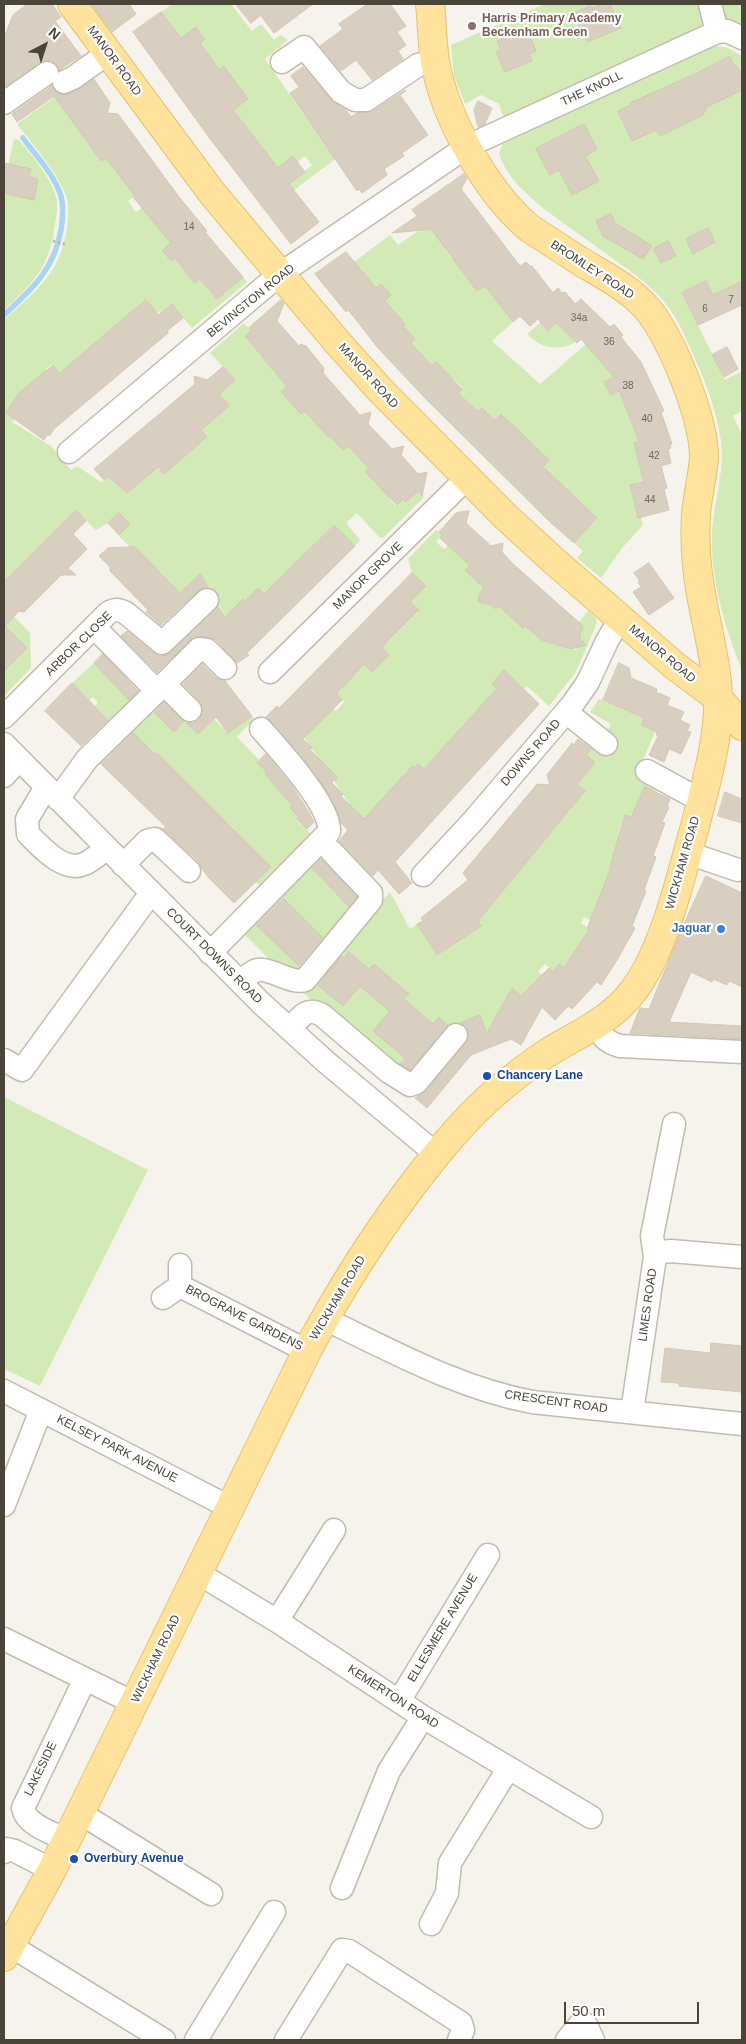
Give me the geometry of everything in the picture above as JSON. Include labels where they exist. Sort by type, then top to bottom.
[{"type":"main road","name":"MANOR ROAD","points":[[72,4],[212,192],[381,391],[466,479],[553,560],[682,671],[718,698]]},
{"type":"main road","name":"BROMLEY ROAD","points":[[430,4],[435,61],[450,111],[495,191],[516,217],[554,245],[619,286],[643,305],[656,321],[682,374],[698,419],[704,449],[696,519],[696,555],[701,594],[716,674],[718,698]]},
{"type":"main road","points":[[718,698],[742,726]]},
{"type":"main road","name":"WICKHAM ROAD","points":[[7,1952],[67,1840],[307,1351],[324,1319],[378,1234],[436,1154],[462,1123],[500,1088],[545,1054],[596,1026],[625,1001],[642,978],[663,930],[688,853],[717,727],[718,698]]},
{"type":"street","points":[[710,4],[717,32],[726,31],[742,38]]},
{"type":"street","name":"THE KNOLL","points":[[468,146],[717,32]]},
{"type":"street","points":[[282,62],[304,47],[341,92],[348,98],[361,101],[371,97],[418,65],[435,61]]},
{"type":"street","points":[[4,103],[55,77],[73,78],[108,53]]},
{"type":"street","name":"BEVINGTON ROAD","points":[[69,452],[280,274],[468,146]]},
{"type":"street","name":"MANOR GROVE","points":[[270,672],[466,479]]},
{"type":"street","name":"ARBOR CLOSE","points":[[4,717],[108,614],[119,609],[159,642],[165,642],[207,600]]},
{"type":"street","name":"DOWNS ROAD","points":[[423,876],[473,821],[566,712],[588,682],[620,619]]},
{"type":"street","points":[[94,627],[157,684],[190,710]]},
{"type":"street","points":[[106,848],[86,864],[78,866],[66,865],[28,834],[27,819],[87,760],[157,684],[199,649],[207,650],[224,668]]},
{"type":"street","points":[[566,712],[606,744]]},
{"type":"street","points":[[210,952],[329,832],[329,823],[311,790],[260,729]]},
{"type":"street","points":[[4,776],[11,752]]},
{"type":"street","name":"COURT DOWNS ROAD","points":[[11,752],[241,983],[290,1029],[436,1154]]},
{"type":"street","points":[[647,771],[689,794],[702,798]]},
{"type":"street","points":[[124,865],[147,841],[155,839],[189,871]]},
{"type":"street","points":[[241,983],[252,972],[258,970],[264,970],[296,982],[305,980],[371,900],[372,893],[331,851]]},
{"type":"street","points":[[688,853],[738,870]]},
{"type":"street","points":[[4,1060],[22,1070],[151,893]]},
{"type":"street","points":[[290,1029],[306,1012],[315,1011],[389,1072],[410,1085],[416,1083],[456,1035]]},
{"type":"street","points":[[596,1026],[607,1041],[620,1046],[742,1052]]},
{"type":"street","points":[[655,1257],[652,1236],[674,1124]]},
{"type":"street","name":"LIMES ROAD","points":[[632,1412],[655,1257],[661,1252],[670,1251],[742,1257]]},
{"type":"street","name":"BROGRAVE GARDENS","points":[[175,1283],[307,1351]]},
{"type":"street","name":"CRESCENT ROAD","points":[[324,1319],[451,1378],[480,1389],[532,1402],[742,1424]]},
{"type":"street","name":"KELSEY PARK AVENUE","points":[[4,1391],[231,1508]]},
{"type":"street","points":[[4,1505],[41,1410]]},
{"type":"street","points":[[278,1621],[334,1530]]},
{"type":"street","name":"ELLESMERE AVENUE","points":[[399,1701],[488,1555]]},
{"type":"street","name":"KEMERTON ROAD","points":[[198,1574],[278,1621],[423,1717],[508,1769],[591,1816]]},
{"type":"street","points":[[4,1639],[134,1703]]},
{"type":"street","name":"LAKESIDE","points":[[67,1840],[28,1820],[22,1808],[85,1679]]},
{"type":"street","points":[[342,1888],[389,1771],[423,1717]]},
{"type":"street","points":[[431,1924],[447,1893],[450,1863],[508,1769]]},
{"type":"street","points":[[80,1812],[211,1894]]},
{"type":"street","points":[[4,1852],[6,1849],[15,1851],[52,1870]]},
{"type":"street","points":[[196,2040],[274,1912]]},
{"type":"street","points":[[286,2040],[342,1950],[349,1951],[461,2023],[463,2030],[459,2040]]},
{"type":"street","points":[[7,1952],[164,2040]]},
{"type":"street","points":[[567,2040],[582,2022],[586,2025],[593,2040]]},
{"type":"path","points":[[53,241],[65,244]]},
{"type":"green space","points":[[172,4],[231,4],[252,31],[261,24],[274,40],[280,35],[288,40],[265,59],[335,159],[294,190],[289,184],[312,165],[305,156],[297,162],[278,169],[233,110],[248,99],[244,93],[214,85],[230,73],[225,66],[209,78],[200,43],[205,39],[196,28],[181,38],[161,12]]},
{"type":"green space","points":[[545,4],[699,4],[708,24],[504,118],[499,104],[481,95],[465,104],[454,76],[451,45]]},
{"type":"green space","points":[[719,4],[742,4],[742,26],[725,21]]},
{"type":"green space","points":[[713,46],[726,47],[742,56],[742,286],[740,282],[717,294],[722,313],[706,281],[682,293],[725,380],[742,371],[742,411],[733,416],[742,434],[742,671],[720,604],[712,552],[713,523],[722,453],[719,427],[706,384],[682,330],[668,306],[649,286],[547,211],[526,193],[507,171],[499,154],[503,144]]},
{"type":"green space","points":[[67,88],[72,95],[60,104],[101,161],[113,152],[111,165],[119,175],[124,172],[139,192],[128,201],[136,212],[143,207],[176,239],[163,250],[179,254],[195,283],[204,276],[208,289],[217,299],[243,277],[247,282],[192,328],[172,305],[161,314],[158,311],[157,313],[146,300],[59,373],[52,364],[46,369],[53,378],[45,385],[38,377],[15,399],[6,413],[15,418],[12,422],[51,446],[71,470],[77,466],[101,482],[109,477],[127,493],[157,467],[164,474],[206,438],[200,430],[229,406],[205,381],[211,376],[223,390],[235,380],[210,353],[244,323],[251,331],[245,338],[261,357],[266,353],[276,365],[272,369],[279,377],[286,371],[294,380],[281,392],[301,414],[314,403],[318,425],[328,437],[336,430],[336,442],[343,450],[348,446],[369,468],[365,472],[372,480],[393,493],[389,498],[396,506],[403,499],[406,502],[418,491],[424,497],[383,538],[379,537],[357,513],[346,523],[360,540],[355,546],[333,525],[264,594],[258,588],[245,601],[243,599],[228,614],[239,638],[200,574],[180,593],[160,572],[155,572],[135,547],[130,547],[119,536],[129,524],[119,513],[108,523],[96,530],[75,510],[64,521],[68,525],[24,562],[24,566],[18,568],[12,574],[12,579],[4,582],[4,320],[36,290],[53,269],[64,243],[68,210],[65,193],[55,175],[17,124]]},
{"type":"green space","points":[[14,139],[19,140],[44,172],[55,194],[57,209],[53,239],[45,263],[32,282],[4,310],[4,193],[12,195],[36,188],[38,179],[29,177],[31,170],[7,171]]},
{"type":"green space","points":[[452,223],[461,237],[444,248],[451,258],[453,257],[477,291],[485,286],[513,322],[492,341],[540,384],[586,344],[614,377],[604,382],[611,395],[618,391],[639,441],[634,443],[644,482],[630,486],[638,518],[641,517],[643,525],[622,548],[601,578],[577,558],[583,551],[574,543],[597,518],[537,474],[549,460],[534,447],[517,456],[530,442],[502,414],[488,428],[478,412],[458,393],[463,388],[455,380],[448,386],[443,369],[436,362],[432,366],[411,343],[415,339],[378,306],[391,295],[385,289],[376,288],[373,290],[354,262],[390,235],[398,245],[428,224],[435,235]]},
{"type":"green space","points":[[543,320],[543,325],[548,331],[556,323],[576,342],[556,348],[538,343],[532,339],[527,334]]},
{"type":"green space","points":[[436,530],[442,535],[436,542],[444,549],[448,545],[470,566],[466,570],[497,573],[480,595],[480,601],[488,602],[497,609],[511,593],[523,627],[537,612],[531,630],[551,643],[575,650],[581,640],[579,638],[579,622],[588,611],[596,618],[597,623],[576,672],[549,706],[527,686],[524,689],[504,671],[492,684],[497,688],[424,769],[418,764],[414,768],[411,766],[403,775],[412,782],[363,836],[351,806],[292,720],[327,703],[336,711],[344,702],[336,694],[342,688],[329,675],[364,664],[372,672],[389,655],[375,640],[389,641],[419,611],[397,589],[401,585],[414,598],[425,586],[412,573],[408,559]]},
{"type":"green space","points":[[4,606],[30,633],[31,668],[4,696]]},
{"type":"green space","points":[[94,663],[133,704],[111,722],[95,706],[98,702],[93,697],[89,700],[72,683]]},
{"type":"green space","points":[[599,699],[644,718],[641,725],[651,729],[661,719],[637,773],[659,785],[656,792],[645,788],[637,805],[640,820],[625,815],[619,832],[634,838],[616,849],[610,866],[625,872],[592,921],[584,917],[581,923],[588,930],[602,938],[571,975],[559,964],[553,971],[545,964],[538,971],[558,989],[523,998],[512,988],[488,1035],[480,1015],[451,1027],[439,1018],[399,1065],[339,1024],[302,992],[390,892],[410,929],[417,924],[437,955],[452,945],[493,903],[585,791],[570,778],[577,771],[584,776],[595,762],[586,755],[592,747],[605,757],[616,741],[606,734],[611,724],[590,712]]},
{"type":"green space","points":[[149,707],[174,731],[185,721],[198,734],[214,719],[228,733],[252,716],[254,719],[237,737],[259,760],[257,763],[267,772],[265,774],[292,805],[290,808],[299,817],[297,820],[311,834],[259,885],[256,882],[271,867],[209,877],[198,866],[235,830],[127,726]]},
{"type":"green space","points":[[310,866],[353,912],[329,944],[282,897],[256,924],[304,971],[282,972],[242,932]]},
{"type":"green space","points":[[4,1097],[148,1170],[40,1386],[4,1369]]},
{"type":"building","points":[[28,4],[52,4],[61,17],[55,21],[81,56],[59,70],[52,61],[45,60],[40,62],[4,87],[4,38],[13,15]]},
{"type":"building","points":[[91,4],[129,4],[136,14],[112,32]]},
{"type":"building","points":[[236,4],[275,4],[251,23]]},
{"type":"building","points":[[276,4],[313,4],[274,33],[261,16]]},
{"type":"building","points":[[368,4],[390,4],[406,26],[397,32],[406,45],[398,51],[403,59],[372,80],[356,60],[341,71],[320,46],[343,29],[339,24]]},
{"type":"building","points":[[602,4],[610,4],[621,28],[587,42],[574,13],[590,6],[592,8]]},
{"type":"building","points":[[161,12],[181,38],[196,27],[205,39],[200,43],[219,70],[224,66],[248,99],[233,110],[278,168],[293,156],[305,172],[289,184],[319,222],[291,244],[208,136],[133,32]]},
{"type":"building","points":[[528,31],[536,51],[529,54],[532,61],[505,72],[496,52],[501,50],[497,41],[515,33],[516,36]]},
{"type":"building","points":[[730,57],[735,67],[737,66],[742,76],[742,90],[707,107],[703,115],[660,136],[656,130],[632,141],[618,111],[631,105],[630,103]]},
{"type":"building","points":[[303,67],[331,100],[346,110],[351,117],[357,113],[373,111],[405,90],[400,95],[428,135],[402,153],[404,156],[384,169],[387,175],[362,193],[359,189],[357,191],[290,93],[299,87],[291,76]]},
{"type":"building","points":[[94,79],[110,103],[107,113],[118,114],[179,197],[207,231],[205,232],[243,277],[217,299],[200,279],[195,283],[175,258],[171,261],[162,250],[171,243],[133,197],[135,196],[106,158],[101,161],[54,96],[17,122],[12,114],[52,86],[56,92],[63,95],[78,90]]},
{"type":"building","points":[[478,101],[492,108],[485,124],[478,127],[474,110]]},
{"type":"building","points":[[584,124],[597,149],[585,156],[599,181],[572,195],[559,170],[550,175],[536,149]]},
{"type":"building","points":[[4,163],[31,169],[29,177],[38,179],[34,200],[4,193]]},
{"type":"building","points":[[464,174],[467,178],[461,189],[520,266],[526,262],[532,266],[553,293],[558,288],[562,293],[565,292],[575,304],[581,299],[610,327],[614,324],[623,335],[621,337],[641,362],[664,411],[661,412],[672,444],[670,445],[671,448],[668,449],[671,463],[661,466],[667,488],[664,489],[669,510],[638,518],[630,485],[644,482],[634,443],[639,441],[619,391],[611,395],[604,382],[614,377],[581,339],[577,343],[556,323],[548,331],[538,319],[530,326],[520,316],[513,322],[485,286],[477,291],[431,229],[392,233],[417,216],[412,210]]},
{"type":"building","points":[[611,214],[615,223],[652,246],[643,259],[603,236],[596,221]]},
{"type":"building","points":[[708,228],[715,242],[693,254],[686,239]]},
{"type":"building","points":[[668,241],[676,256],[661,263],[654,249]]},
{"type":"building","points":[[346,252],[376,288],[381,284],[391,295],[385,301],[415,339],[411,343],[432,366],[436,362],[462,389],[458,393],[478,412],[482,408],[495,421],[501,414],[549,460],[543,467],[597,518],[574,543],[550,522],[427,400],[377,347],[348,310],[346,312],[315,274]]},
{"type":"building","points":[[706,281],[713,295],[742,281],[742,305],[698,325],[682,293]]},
{"type":"building","points":[[146,300],[159,315],[172,304],[183,318],[168,330],[168,333],[54,429],[50,435],[47,435],[44,440],[6,413],[19,393],[53,365],[59,373]]},
{"type":"building","points":[[281,300],[284,303],[277,321],[299,346],[301,344],[306,346],[324,368],[323,373],[360,415],[371,412],[368,424],[392,449],[404,446],[401,455],[418,474],[427,472],[422,496],[418,491],[406,502],[403,499],[397,505],[365,472],[369,468],[348,446],[343,450],[330,436],[328,437],[305,411],[301,414],[281,392],[287,386],[245,337],[251,331],[249,328]]},
{"type":"building","points":[[727,347],[738,369],[724,377],[712,355]]},
{"type":"building","points":[[223,367],[235,380],[219,394],[229,406],[201,430],[207,437],[164,474],[158,467],[127,493],[109,477],[104,480],[94,469],[195,384],[194,376],[207,380]]},
{"type":"building","points":[[76,510],[86,521],[73,534],[87,549],[68,568],[76,575],[61,575],[24,612],[19,611],[5,626],[27,648],[4,671],[4,582]]},
{"type":"building","points":[[469,511],[466,523],[491,546],[503,543],[502,552],[512,563],[583,626],[579,638],[586,645],[571,649],[542,640],[525,626],[523,628],[499,606],[496,609],[490,604],[478,602],[480,593],[484,588],[465,570],[470,566],[440,538],[442,535],[439,532],[456,513]]},
{"type":"building","points":[[119,513],[130,524],[119,535],[108,523]]},
{"type":"building","points":[[334,525],[355,546],[247,653],[249,655],[237,663],[216,640],[209,637],[195,636],[157,672],[121,636],[127,631],[154,653],[160,656],[166,655],[218,606],[225,617],[243,599],[245,601],[258,588],[264,594]]},
{"type":"building","points":[[135,547],[180,593],[200,574],[208,587],[198,591],[161,625],[146,612],[148,610],[110,571],[110,567],[99,556],[108,548]]},
{"type":"building","points":[[649,563],[674,598],[649,615],[633,592],[641,587],[638,582],[640,581],[634,573]]},
{"type":"building","points":[[412,573],[426,586],[410,602],[419,610],[382,647],[389,655],[372,672],[364,664],[336,694],[342,700],[303,739],[312,748],[310,750],[338,778],[331,782],[343,794],[341,796],[364,819],[412,766],[414,768],[418,764],[424,769],[497,688],[492,684],[504,670],[539,704],[395,862],[412,883],[399,894],[378,870],[373,876],[339,841],[348,830],[341,823],[333,801],[301,755],[266,717],[277,706],[279,708]]},
{"type":"building","points":[[103,654],[138,691],[129,700],[94,663]]},
{"type":"building","points":[[619,663],[629,668],[631,678],[657,689],[656,692],[670,698],[667,705],[684,712],[680,720],[690,725],[687,731],[691,732],[681,754],[669,749],[664,762],[649,755],[658,736],[657,732],[641,725],[644,718],[603,700]]},
{"type":"building","points":[[202,664],[216,678],[225,681],[252,716],[228,733],[216,717],[198,734],[186,723],[193,723],[199,720],[203,707],[183,684]]},
{"type":"building","points":[[72,683],[108,720],[81,746],[45,711]]},
{"type":"building","points":[[164,702],[184,721],[174,732],[154,712]]},
{"type":"building","points":[[133,732],[155,754],[157,753],[271,867],[234,903],[208,877],[198,861],[163,829],[166,827],[101,764]]},
{"type":"building","points":[[578,739],[591,749],[586,755],[595,762],[577,784],[585,791],[478,921],[481,926],[437,955],[417,924],[423,921],[421,918],[468,880],[463,873],[537,784],[550,785],[547,775],[572,743],[574,745]]},
{"type":"building","points":[[266,754],[292,786],[310,814],[314,822],[307,829],[290,808],[292,805],[265,774],[267,772],[257,763]]},
{"type":"building","points":[[645,787],[670,799],[667,806],[669,807],[662,822],[665,823],[653,856],[656,857],[644,890],[646,891],[632,926],[635,928],[601,985],[597,982],[572,1009],[568,1006],[555,1020],[542,1007],[521,1045],[511,1039],[471,1055],[427,1108],[415,1098],[426,1091],[469,1038],[465,1025],[460,1023],[480,1015],[487,1033],[512,988],[521,996],[549,968],[553,971],[559,964],[564,968],[589,930],[587,929],[611,867],[625,815],[631,817]]},
{"type":"building","points":[[725,792],[742,799],[742,823],[718,816]]},
{"type":"building","points":[[321,859],[357,897],[349,907],[312,868]]},
{"type":"building","points":[[706,876],[742,893],[742,987],[729,981],[727,985],[713,979],[712,982],[691,972],[669,1022],[742,1026],[742,1039],[630,1033],[640,1008],[649,1009]]},
{"type":"building","points":[[283,898],[323,938],[299,966],[256,925]]},
{"type":"building","points":[[349,952],[369,969],[374,964],[409,994],[404,999],[433,1024],[439,1017],[448,1025],[410,1070],[400,1064],[405,1058],[373,1031],[390,1011],[360,986],[343,1006],[318,985],[342,956],[344,958]]},
{"type":"building","points":[[711,1343],[742,1346],[742,1392],[679,1386],[679,1383],[661,1382],[665,1348],[710,1353]]},
{"type":"waterway","points":[[4,315],[24,296],[47,268],[58,244],[63,213],[63,205],[58,188],[23,138]]},
{"type":"place","name":"Harris Primary Academy Beckenham Green","points":[[472,26]]},
{"type":"place","name":"Jaguar","points":[[721,929]]},
{"type":"place","name":"Chancery Lane","points":[[487,1076]]},
{"type":"place","name":"Overbury Avenue","points":[[74,1859]]}]
